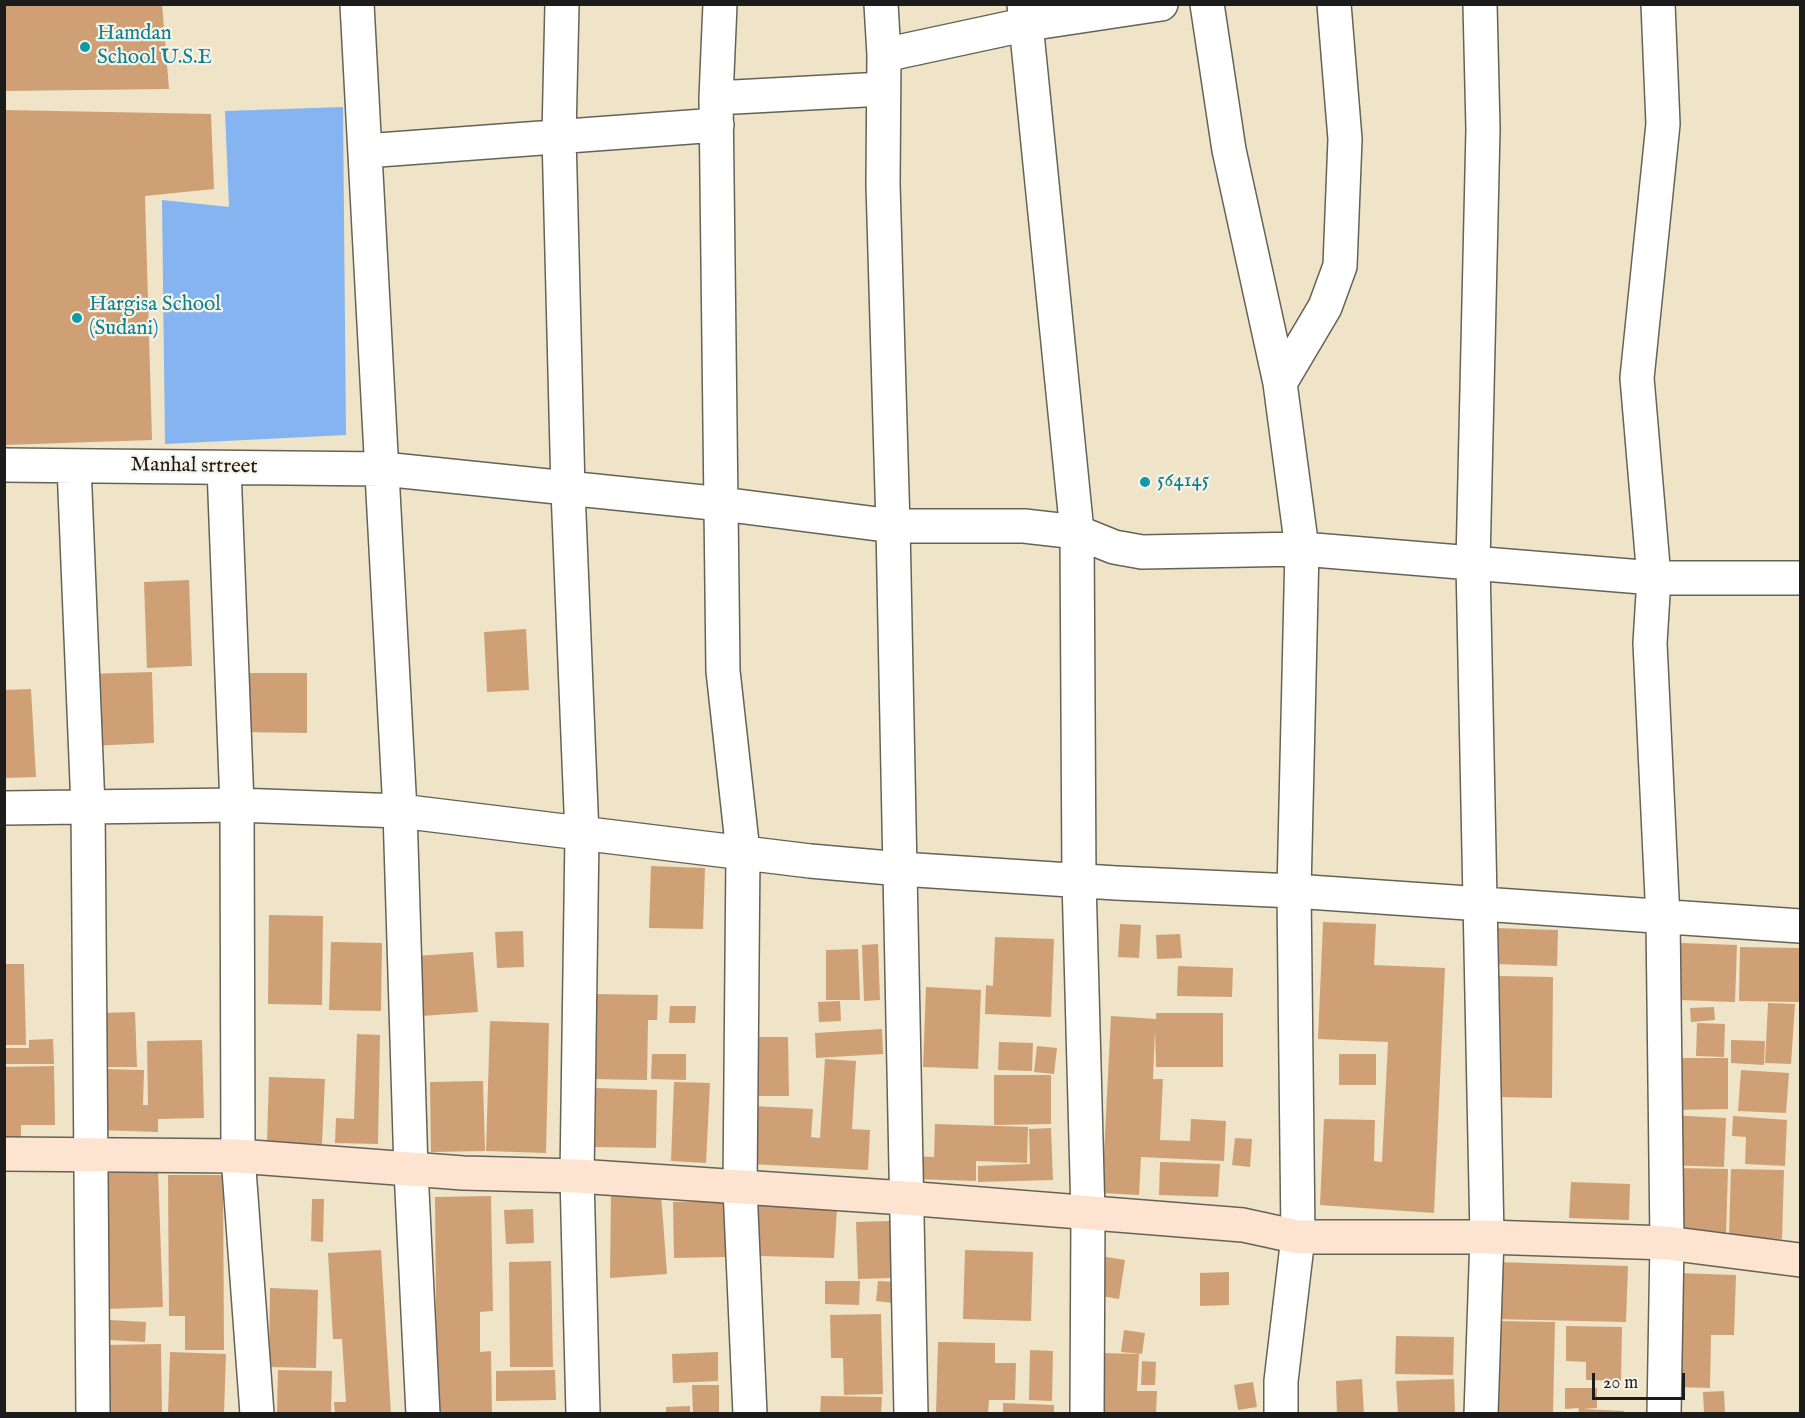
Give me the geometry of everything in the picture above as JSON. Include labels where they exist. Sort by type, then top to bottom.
[{"type":"street","points":[[357,4],[400,811],[411,1170],[423,1413]]},
{"type":"street","points":[[562,4],[559,135],[568,490],[582,835],[577,1176],[583,1413]]},
{"type":"street","points":[[720,4],[716,112],[723,671],[743,852],[740,1188],[750,1413]]},
{"type":"street","points":[[881,4],[884,55],[883,184],[901,869],[905,1198],[911,1413]]},
{"type":"street","points":[[884,55],[1026,14],[1161,4]]},
{"type":"street","points":[[1207,4],[1229,150],[1280,383],[1302,549],[1294,891],[1298,1237],[1281,1381],[1281,1413]]},
{"type":"street","points":[[1280,383],[1325,307],[1340,266],[1345,139],[1334,4]]},
{"type":"street","points":[[1480,4],[1483,129],[1473,563],[1487,1237],[1481,1413]]},
{"type":"street","points":[[1658,4],[1663,124],[1637,378],[1654,578],[1650,643],[1663,919],[1668,1243],[1664,1413]]},
{"type":"street","points":[[1026,14],[1077,532],[1079,880],[1088,1214],[1087,1413]]},
{"type":"street","points":[[365,151],[559,135],[883,88]]},
{"type":"street","name":"Manhal srtreet","points":[[4,465],[383,469],[568,490],[722,504],[893,526],[1024,526],[1077,532],[1114,547],[1142,552],[1302,549],[1654,578],[1800,578]]},
{"type":"street","points":[[74,466],[88,807],[93,1413]]},
{"type":"street","points":[[224,468],[237,805],[238,1156],[257,1413]]},
{"type":"street","points":[[4,808],[237,805],[400,811],[582,835],[901,869],[1294,891],[1663,919],[1800,926]]},
{"type":"street","points":[[4,1154],[238,1156],[411,1170],[577,1176],[905,1198],[1243,1225],[1298,1237],[1487,1237],[1668,1243],[1800,1260]]},
{"type":"water","points":[[343,107],[346,435],[165,444],[162,200],[229,207],[225,111]]},
{"type":"building","name":"Hamdan School U.S.E","points":[[4,4],[162,4],[169,89],[4,91]]},
{"type":"building","name":"Hargisa School (Sudani)","points":[[4,110],[211,114],[214,189],[145,196],[152,440],[4,445]]},
{"type":"building","points":[[189,580],[192,666],[147,668],[144,582]]},
{"type":"building","points":[[526,629],[529,690],[487,692],[484,632]]},
{"type":"building","points":[[152,672],[154,743],[90,746],[88,674]]},
{"type":"building","points":[[240,673],[307,673],[307,733],[240,732]]},
{"type":"building","points":[[31,689],[36,777],[4,778],[4,690]]},
{"type":"building","points":[[651,866],[705,868],[703,929],[649,928]]},
{"type":"building","points":[[269,915],[323,916],[322,1005],[268,1004]]},
{"type":"building","points":[[1323,922],[1376,924],[1374,965],[1445,968],[1434,1213],[1320,1205],[1324,1119],[1375,1120],[1374,1161],[1382,1162],[1388,1042],[1318,1039]]},
{"type":"building","points":[[1120,924],[1141,925],[1139,958],[1118,957]]},
{"type":"building","points":[[1495,928],[1558,930],[1557,966],[1494,964]]},
{"type":"building","points":[[523,931],[524,967],[497,968],[495,932]]},
{"type":"building","points":[[1180,934],[1182,958],[1157,959],[1156,935]]},
{"type":"building","points":[[995,937],[1054,939],[1051,1017],[985,1014],[986,985],[993,986]]},
{"type":"building","points":[[331,942],[382,943],[381,1011],[329,1010]]},
{"type":"building","points":[[1681,943],[1737,945],[1735,1002],[1679,1000]]},
{"type":"building","points":[[878,944],[880,1000],[864,1001],[862,945]]},
{"type":"building","points":[[1740,947],[1799,948],[1799,1002],[1739,1001]]},
{"type":"building","points":[[858,949],[860,1000],[826,1000],[826,950]]},
{"type":"building","points":[[473,952],[478,1012],[421,1016],[416,956]]},
{"type":"building","points":[[4,964],[24,964],[26,1045],[4,1045]]},
{"type":"building","points":[[1178,966],[1233,968],[1232,997],[1177,996]]},
{"type":"building","points":[[1498,976],[1553,977],[1552,1098],[1496,1097]]},
{"type":"building","points":[[926,987],[981,990],[978,1069],[923,1067]]},
{"type":"building","points":[[592,994],[658,995],[657,1020],[648,1020],[647,1080],[590,1079]]},
{"type":"building","points":[[840,1001],[841,1021],[819,1022],[818,1002]]},
{"type":"building","points":[[1768,1003],[1795,1004],[1791,1064],[1765,1063]]},
{"type":"building","points":[[670,1006],[696,1006],[695,1023],[669,1023]]},
{"type":"building","points":[[1714,1007],[1715,1020],[1691,1022],[1690,1008]]},
{"type":"building","points":[[135,1012],[137,1067],[101,1067],[100,1013]]},
{"type":"building","points":[[1156,1013],[1223,1013],[1223,1067],[1156,1067],[1155,1030],[1153,1079],[1163,1079],[1160,1140],[1190,1141],[1191,1119],[1226,1121],[1224,1161],[1141,1157],[1139,1195],[1102,1193],[1111,1016],[1156,1019]]},
{"type":"building","points":[[490,1021],[549,1023],[546,1153],[486,1151]]},
{"type":"building","points":[[1697,1023],[1725,1024],[1724,1057],[1696,1056]]},
{"type":"building","points":[[882,1029],[883,1054],[816,1058],[815,1033]]},
{"type":"building","points":[[357,1034],[380,1035],[378,1144],[335,1143],[336,1118],[354,1119]]},
{"type":"building","points":[[742,1037],[788,1037],[789,1096],[743,1096]]},
{"type":"building","points":[[53,1039],[54,1064],[4,1064],[4,1048],[29,1048],[29,1040]]},
{"type":"building","points":[[202,1040],[204,1118],[158,1119],[158,1132],[99,1130],[100,1069],[144,1070],[143,1105],[148,1105],[147,1041]]},
{"type":"building","points":[[1731,1040],[1765,1041],[1764,1065],[1731,1063]]},
{"type":"building","points":[[999,1042],[1033,1043],[1032,1071],[998,1070]]},
{"type":"building","points":[[1037,1046],[1057,1048],[1054,1074],[1034,1072]]},
{"type":"building","points":[[652,1054],[686,1054],[686,1080],[651,1079]]},
{"type":"building","points":[[1339,1054],[1376,1054],[1376,1085],[1339,1085]]},
{"type":"building","points":[[1671,1058],[1728,1058],[1728,1109],[1671,1110]]},
{"type":"building","points":[[825,1059],[856,1061],[852,1129],[870,1130],[868,1170],[749,1164],[753,1106],[813,1109],[811,1137],[820,1138]]},
{"type":"building","points":[[54,1066],[55,1125],[21,1125],[21,1142],[4,1142],[4,1067]]},
{"type":"building","points":[[1741,1070],[1789,1073],[1786,1113],[1738,1111]]},
{"type":"building","points":[[994,1075],[1051,1075],[1051,1124],[994,1125]]},
{"type":"building","points":[[269,1077],[325,1079],[322,1144],[267,1142]]},
{"type":"building","points":[[483,1081],[485,1151],[431,1152],[430,1082]]},
{"type":"building","points":[[674,1082],[710,1083],[706,1163],[671,1161]]},
{"type":"building","points":[[596,1088],[657,1090],[656,1148],[595,1147]]},
{"type":"building","points":[[1669,1115],[1726,1118],[1724,1167],[1667,1165]]},
{"type":"building","points":[[1733,1116],[1787,1120],[1785,1166],[1745,1164],[1746,1137],[1732,1136]]},
{"type":"building","points":[[935,1124],[1028,1127],[1027,1163],[976,1161],[976,1181],[914,1179],[914,1156],[934,1157]]},
{"type":"building","points":[[1051,1128],[1053,1180],[978,1182],[978,1166],[1030,1164],[1029,1129]]},
{"type":"building","points":[[1235,1138],[1252,1139],[1250,1167],[1232,1165]]},
{"type":"building","points":[[1160,1162],[1220,1164],[1218,1197],[1159,1195]]},
{"type":"building","points":[[1678,1168],[1728,1169],[1726,1235],[1676,1233]]},
{"type":"building","points":[[1731,1169],[1784,1170],[1782,1239],[1729,1237]]},
{"type":"building","points":[[158,1171],[163,1307],[106,1309],[101,1173]]},
{"type":"building","points":[[168,1175],[223,1175],[224,1350],[185,1350],[185,1316],[169,1316]]},
{"type":"building","points":[[1571,1182],[1630,1184],[1629,1220],[1569,1218]]},
{"type":"building","points":[[611,1193],[661,1194],[667,1274],[610,1278]]},
{"type":"building","points":[[491,1196],[493,1311],[480,1312],[480,1352],[491,1351],[492,1414],[437,1414],[435,1197]]},
{"type":"building","points":[[312,1199],[324,1199],[323,1242],[311,1241]]},
{"type":"building","points":[[725,1201],[726,1257],[674,1258],[673,1202]]},
{"type":"building","points":[[755,1203],[837,1208],[834,1258],[760,1256]]},
{"type":"building","points":[[533,1209],[534,1243],[506,1244],[504,1210]]},
{"type":"building","points":[[891,1221],[893,1278],[858,1279],[856,1222]]},
{"type":"building","points":[[381,1250],[391,1414],[335,1414],[334,1402],[346,1402],[342,1339],[333,1339],[328,1253]]},
{"type":"building","points":[[965,1250],[1033,1252],[1031,1321],[963,1319]]},
{"type":"building","points":[[1100,1256],[1125,1260],[1119,1299],[1094,1295]]},
{"type":"building","points":[[551,1261],[553,1367],[510,1367],[509,1262]]},
{"type":"building","points":[[1495,1262],[1628,1266],[1626,1322],[1493,1319]]},
{"type":"building","points":[[1229,1272],[1229,1305],[1200,1306],[1200,1273]]},
{"type":"building","points":[[1677,1273],[1736,1275],[1734,1335],[1711,1335],[1710,1388],[1674,1387]]},
{"type":"building","points":[[825,1281],[860,1281],[859,1305],[825,1304]]},
{"type":"building","points":[[878,1281],[894,1282],[893,1303],[876,1301]]},
{"type":"building","points":[[270,1288],[318,1290],[316,1368],[269,1367]]},
{"type":"building","points":[[881,1314],[883,1394],[844,1395],[843,1358],[831,1358],[830,1315]]},
{"type":"building","points":[[110,1320],[146,1322],[145,1342],[109,1340]]},
{"type":"building","points":[[1496,1321],[1555,1322],[1553,1414],[1494,1414]]},
{"type":"building","points":[[1566,1326],[1622,1327],[1621,1381],[1586,1380],[1586,1362],[1566,1361]]},
{"type":"building","points":[[1124,1330],[1145,1333],[1142,1354],[1121,1352]]},
{"type":"building","points":[[1396,1336],[1454,1337],[1453,1375],[1395,1374]]},
{"type":"building","points":[[938,1342],[995,1343],[995,1363],[1016,1363],[1015,1400],[989,1400],[988,1414],[936,1414]]},
{"type":"building","points":[[161,1344],[162,1414],[108,1414],[107,1345]]},
{"type":"building","points":[[1030,1350],[1053,1351],[1052,1401],[1029,1400]]},
{"type":"building","points":[[170,1352],[226,1354],[224,1414],[168,1414]]},
{"type":"building","points":[[718,1352],[718,1381],[673,1383],[672,1354]]},
{"type":"building","points":[[1100,1353],[1139,1354],[1137,1391],[1157,1391],[1156,1414],[1098,1414]]},
{"type":"building","points":[[1142,1361],[1156,1362],[1155,1385],[1141,1385]]},
{"type":"building","points":[[278,1370],[332,1371],[331,1414],[277,1414]]},
{"type":"building","points":[[555,1370],[556,1400],[496,1401],[496,1371]]},
{"type":"building","points":[[1362,1379],[1364,1414],[1337,1414],[1336,1381]]},
{"type":"building","points":[[1454,1379],[1455,1414],[1398,1414],[1396,1381]]},
{"type":"building","points":[[1253,1382],[1257,1407],[1238,1410],[1234,1385]]},
{"type":"building","points":[[692,1385],[719,1385],[719,1414],[693,1414]]},
{"type":"building","points":[[1565,1388],[1597,1388],[1597,1408],[1583,1409],[1624,1411],[1624,1414],[1578,1414],[1579,1408],[1565,1409]]},
{"type":"building","points":[[1724,1391],[1725,1414],[1704,1414],[1703,1392]]},
{"type":"building","points":[[821,1396],[882,1397],[881,1414],[820,1414]]},
{"type":"building","points":[[1003,1403],[1054,1405],[1054,1414],[1003,1414]]},
{"type":"building","points":[[690,1406],[690,1414],[666,1414],[666,1407]]},
{"type":"place","name":"Hamdan School U.S.E","points":[[85,47]]},
{"type":"place","name":"Hargisa School (Sudani)","points":[[77,318]]},
{"type":"place","name":"564145","points":[[1145,482]]}]
